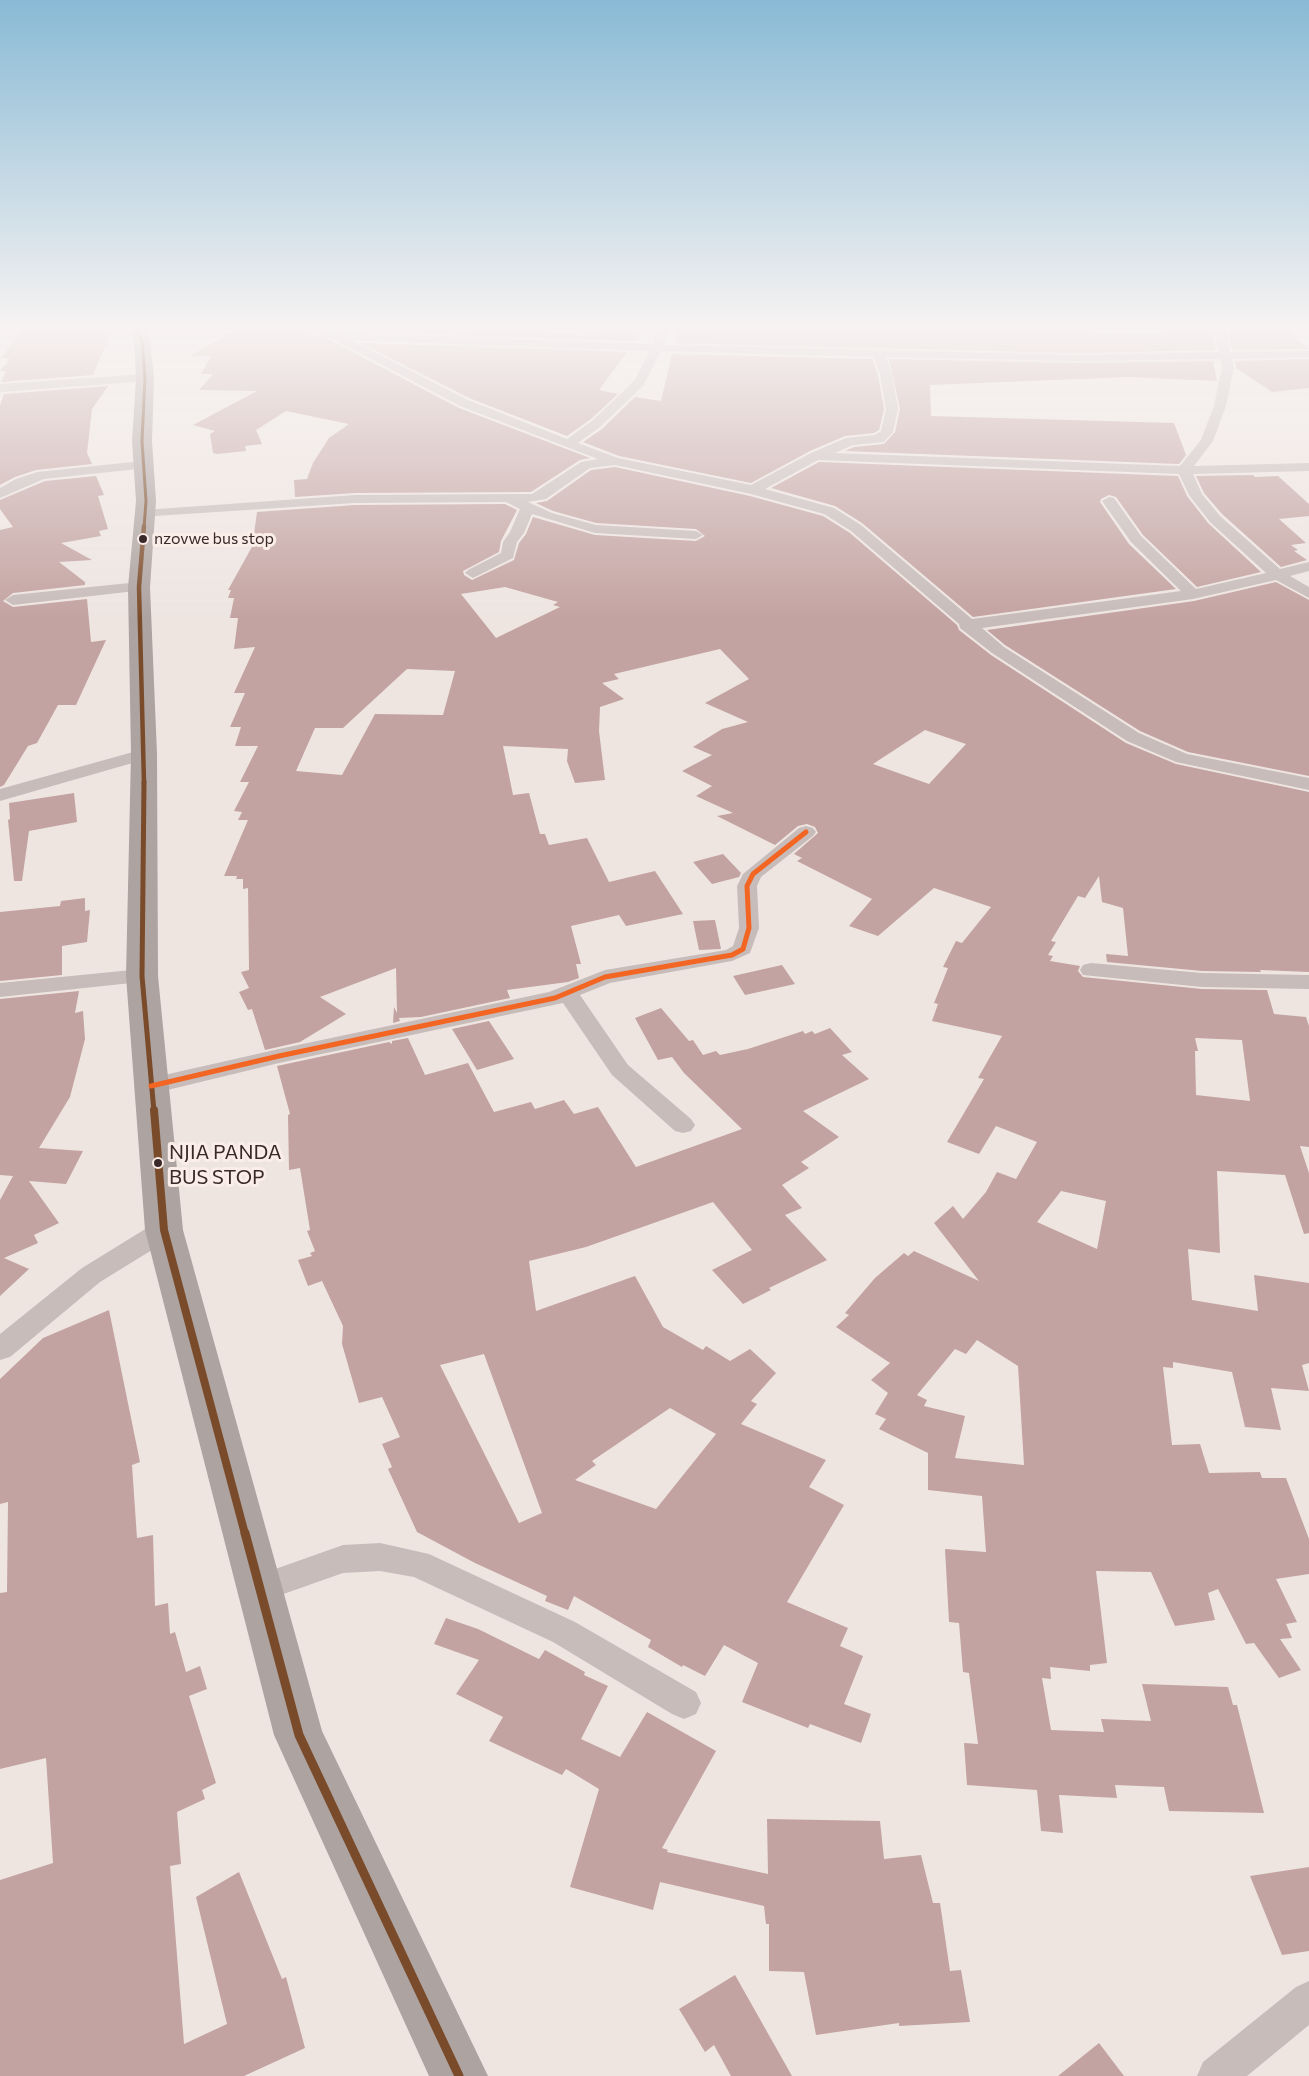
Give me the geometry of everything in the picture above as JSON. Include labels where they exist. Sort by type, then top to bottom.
[{"type":"highway","points":[[143,425],[144,514],[139,588],[144,754],[142,976],[165,1230],[299,1735],[459,2076]]},
{"type":"street","points":[[520,425],[615,461],[753,490],[829,511],[842,517],[998,650],[1088,710],[1151,746],[1206,763],[1309,784]]},
{"type":"street","points":[[568,444],[595,425]]},
{"type":"street","points":[[753,490],[790,468],[851,441],[879,439],[887,432],[889,425]]},
{"type":"street","points":[[1184,470],[1213,431],[1214,425]]},
{"type":"street","points":[[816,456],[1184,470],[1309,466]]},
{"type":"street","points":[[144,514],[355,499],[467,496],[508,499],[541,496],[586,465],[615,461]]},
{"type":"street","points":[[0,494],[21,482],[42,474],[142,465]]},
{"type":"street","points":[[1184,470],[1196,495],[1215,519],[1254,556],[1277,574],[1309,593]]},
{"type":"street","points":[[508,499],[547,516],[595,529],[696,535]]},
{"type":"street","points":[[1108,501],[1136,539],[1193,594]]},
{"type":"street","points":[[473,573],[508,555],[510,542],[517,533],[528,507]]},
{"type":"street","points":[[966,625],[1193,594],[1231,587],[1309,566]]},
{"type":"street","points":[[13,600],[139,588]]},
{"type":"street","points":[[0,795],[144,754]]},
{"type":"street","points":[[151,1086],[279,1056],[555,998],[605,977],[732,956],[743,949],[749,928],[747,886],[753,874],[806,832]]},
{"type":"street","points":[[1091,970],[1202,980],[1309,982]]},
{"type":"street","points":[[0,990],[142,976]]},
{"type":"street","points":[[568,993],[620,1070],[683,1125]]},
{"type":"street","points":[[0,1349],[92,1275],[165,1230]]},
{"type":"street","points":[[261,1588],[343,1559],[380,1557],[418,1564],[564,1632],[684,1703]]},
{"type":"street","points":[[1217,2076],[1309,2000]]},
{"type":"building","points":[[0,425],[90,425],[87,453],[92,464],[36,470],[0,485]]},
{"type":"building","points":[[193,425],[264,425],[256,430],[262,444],[245,446],[246,451],[213,453],[210,434],[215,431]]},
{"type":"building","points":[[348,425],[503,425],[590,458],[580,460],[531,492],[355,493],[295,497],[294,480],[307,479],[313,463],[329,438]]},
{"type":"building","points":[[538,425],[583,425],[567,436]]},
{"type":"building","points":[[606,425],[880,425],[879,430],[874,433],[845,436],[810,451],[751,483],[619,456],[583,442]]},
{"type":"building","points":[[897,425],[1175,425],[1186,455],[1179,464],[845,451],[854,447],[884,444],[895,432]]},
{"type":"building","points":[[819,462],[1178,476],[1187,496],[1208,523],[1261,572],[1197,587],[1143,535],[1116,497],[1109,495],[1100,502],[1129,544],[1176,589],[973,617],[862,523],[835,506],[771,488]]},
{"type":"building","points":[[615,467],[750,496],[823,516],[850,533],[957,625],[959,630],[991,655],[1126,743],[1176,764],[1309,792],[1309,972],[1202,971],[1107,962],[1106,954],[1128,956],[1123,908],[1102,902],[1099,876],[1085,898],[1078,896],[1051,941],[1056,942],[1048,955],[1053,956],[1050,961],[1080,966],[1078,971],[1083,977],[1202,989],[1267,990],[1274,1014],[1306,1017],[1309,1026],[1309,1147],[1300,1146],[1309,1173],[1309,1233],[1304,1234],[1285,1175],[1217,1171],[1220,1253],[1188,1249],[1192,1300],[1258,1311],[1254,1275],[1309,1283],[1309,1363],[1302,1365],[1309,1391],[1271,1388],[1281,1430],[1245,1427],[1232,1372],[1173,1362],[1173,1368],[1163,1367],[1172,1445],[1200,1444],[1209,1473],[1260,1472],[1262,1478],[1286,1478],[1309,1539],[1309,1574],[1276,1579],[1297,1622],[1286,1624],[1292,1638],[1280,1639],[1301,1670],[1279,1678],[1254,1643],[1246,1644],[1218,1589],[1208,1593],[1215,1620],[1175,1626],[1151,1572],[1096,1571],[1107,1663],[1090,1665],[1090,1671],[1050,1667],[1051,1679],[1042,1678],[1051,1730],[1104,1732],[1101,1719],[1151,1721],[1142,1684],[1228,1687],[1233,1705],[1237,1705],[1264,1813],[1169,1811],[1164,1787],[1115,1785],[1117,1798],[1059,1795],[1063,1833],[1041,1831],[1037,1790],[967,1785],[964,1743],[978,1744],[969,1673],[963,1672],[959,1623],[949,1622],[945,1549],[986,1552],[982,1496],[928,1490],[928,1453],[879,1429],[886,1419],[875,1414],[888,1393],[871,1380],[890,1363],[836,1327],[849,1315],[845,1313],[875,1278],[904,1253],[908,1256],[914,1251],[979,1281],[934,1223],[953,1206],[963,1219],[986,1192],[997,1172],[1016,1179],[1037,1142],[996,1126],[979,1154],[947,1142],[984,1079],[978,1078],[1002,1036],[932,1021],[938,1004],[934,1003],[948,968],[943,967],[956,941],[962,943],[991,907],[934,888],[878,936],[849,926],[872,899],[797,861],[802,858],[794,854],[818,833],[815,827],[807,824],[798,826],[775,845],[717,816],[733,813],[696,796],[712,786],[682,771],[712,755],[693,747],[722,729],[748,722],[705,703],[749,679],[720,649],[614,674],[619,679],[602,683],[624,699],[600,707],[599,731],[605,780],[575,783],[567,761],[568,749],[503,746],[513,795],[529,793],[540,834],[545,834],[549,845],[587,838],[609,882],[655,871],[683,914],[626,926],[619,915],[571,926],[581,964],[576,964],[579,978],[568,982],[507,990],[510,998],[421,1017],[399,1018],[400,1021],[393,1023],[394,1007],[397,1013],[396,968],[320,997],[346,1014],[300,1042],[265,1050],[252,1009],[248,1010],[239,992],[249,988],[241,972],[249,970],[248,888],[243,889],[243,879],[236,879],[237,876],[224,876],[248,820],[238,820],[242,812],[234,811],[249,782],[240,782],[258,746],[235,746],[241,727],[230,727],[245,693],[234,693],[255,647],[234,649],[238,618],[230,618],[234,598],[228,598],[231,590],[228,590],[258,536],[254,534],[257,512],[355,505],[505,504],[517,510],[501,541],[499,552],[463,571],[464,575],[472,580],[514,560],[519,543],[526,534],[533,517],[595,535],[696,541],[705,536],[696,529],[596,523],[553,511],[536,503],[547,501],[591,470]],"holes":[[[505,587],[558,602],[553,605],[560,607],[496,638],[461,594]],[[407,669],[455,671],[443,715],[375,714],[342,775],[296,771],[315,728],[343,728]],[[925,730],[966,744],[929,784],[873,764]],[[1195,1038],[1242,1040],[1250,1101],[1196,1095],[1195,1051],[1198,1051]],[[1061,1191],[1106,1201],[1097,1249],[1037,1222]],[[977,1340],[1018,1366],[1024,1465],[955,1458],[965,1416],[924,1406],[927,1400],[917,1395],[955,1349],[966,1354]]]},
{"type":"building","points":[[1253,475],[1255,477],[1278,476],[1309,504],[1309,516],[1279,519],[1306,543],[1291,545],[1298,550],[1294,551],[1307,560],[1281,567],[1222,514],[1204,493],[1196,476]]},
{"type":"building","points":[[96,476],[104,495],[98,496],[108,529],[99,531],[101,536],[61,543],[92,560],[59,562],[85,582],[85,585],[13,593],[3,601],[13,607],[87,599],[91,642],[106,640],[76,705],[58,705],[37,743],[28,746],[4,785],[0,787],[0,530],[13,527],[0,509],[0,500],[45,481]]},
{"type":"building","points":[[1276,582],[1309,600],[1309,776],[1188,752],[1140,731],[1005,645],[987,630],[1194,601]]},
{"type":"building","points":[[74,793],[77,822],[29,831],[22,881],[14,881],[8,820],[10,819],[9,803]]},
{"type":"building","points":[[723,854],[741,873],[739,877],[712,884],[693,862]]},
{"type":"building","points":[[85,898],[85,911],[90,910],[87,942],[62,946],[62,975],[0,981],[0,912],[60,906],[61,901]]},
{"type":"building","points":[[715,920],[721,949],[699,950],[693,921]]},
{"type":"building","points":[[782,965],[795,984],[745,995],[733,976]]},
{"type":"building","points":[[79,991],[75,1013],[83,1011],[85,1039],[70,1097],[39,1148],[83,1151],[66,1184],[29,1181],[59,1223],[34,1235],[38,1243],[4,1258],[29,1269],[0,1296],[0,1200],[13,1176],[0,1175],[0,999]]},
{"type":"building","points":[[661,1008],[689,1041],[693,1040],[703,1055],[716,1051],[720,1055],[748,1049],[803,1031],[805,1034],[812,1031],[815,1034],[830,1028],[852,1052],[842,1055],[869,1079],[803,1111],[839,1137],[801,1162],[809,1168],[782,1185],[802,1208],[785,1215],[827,1260],[769,1288],[771,1290],[743,1304],[712,1270],[752,1250],[713,1202],[586,1247],[529,1261],[536,1311],[635,1276],[663,1327],[703,1350],[706,1346],[730,1361],[750,1349],[776,1373],[751,1401],[757,1404],[741,1424],[826,1460],[809,1487],[844,1505],[787,1602],[848,1628],[840,1646],[863,1656],[844,1704],[871,1714],[861,1743],[810,1724],[808,1728],[742,1702],[758,1663],[724,1645],[705,1676],[683,1665],[682,1667],[648,1647],[651,1640],[574,1596],[568,1610],[545,1601],[547,1596],[475,1563],[417,1532],[388,1469],[392,1467],[382,1444],[400,1437],[382,1397],[359,1403],[342,1344],[343,1326],[322,1281],[308,1286],[298,1260],[312,1256],[310,1253],[315,1251],[307,1231],[310,1230],[300,1168],[289,1170],[288,1115],[290,1114],[277,1066],[389,1042],[392,1044],[392,1041],[408,1038],[425,1075],[468,1063],[494,1112],[531,1102],[535,1109],[564,1100],[574,1114],[598,1107],[636,1167],[742,1129],[684,1073],[672,1057],[658,1060],[635,1018]],"holes":[[[484,1354],[542,1513],[519,1523],[440,1365]],[[670,1408],[716,1434],[656,1509],[575,1480],[596,1465],[592,1461]]]},
{"type":"building","points":[[489,1021],[514,1059],[477,1070],[452,1029]]},
{"type":"building","points":[[109,1310],[140,1462],[132,1465],[137,1538],[153,1535],[155,1606],[168,1603],[170,1634],[175,1632],[186,1672],[200,1666],[207,1689],[189,1696],[216,1783],[202,1790],[205,1799],[177,1812],[181,1864],[170,1866],[184,2044],[227,2024],[196,1897],[239,1872],[282,1979],[286,1977],[305,2048],[244,2076],[0,2076],[0,1880],[53,1863],[46,1758],[0,1769],[0,1593],[7,1592],[8,1502],[0,1504],[0,1379],[43,1338]]},
{"type":"building","points":[[446,1618],[478,1629],[539,1659],[545,1650],[585,1672],[584,1675],[608,1686],[581,1739],[620,1757],[647,1712],[716,1751],[662,1848],[668,1850],[667,1852],[768,1874],[767,1819],[880,1821],[884,1859],[921,1855],[933,1903],[940,1903],[950,1971],[961,1970],[970,2022],[899,2026],[899,2023],[816,2035],[804,1972],[769,1971],[769,1924],[766,1924],[764,1906],[660,1882],[653,1910],[570,1887],[599,1789],[566,1769],[562,1775],[489,1741],[503,1717],[456,1694],[479,1660],[434,1644]]},
{"type":"building","points":[[1309,1867],[1309,1951],[1282,1955],[1250,1876]]},
{"type":"building","points":[[735,1975],[792,2076],[731,2076],[714,2045],[705,2052],[679,2009]]},
{"type":"building","points":[[1099,2043],[1124,2076],[1058,2076]]},
{"type":"transit line","points":[[143,425],[146,501],[139,587],[144,754],[142,976],[164,1230],[299,1735],[459,2076]]},
{"type":"transit line","points":[[151,1086],[279,1056],[555,998],[605,977],[732,955],[743,949],[749,928],[747,886],[753,874],[806,832]]},
{"type":"place","name":"nzovwe bus stop","points":[[143,539]]},
{"type":"place","name":"NJIA PANDA BUS STOP","points":[[158,1163]]}]
